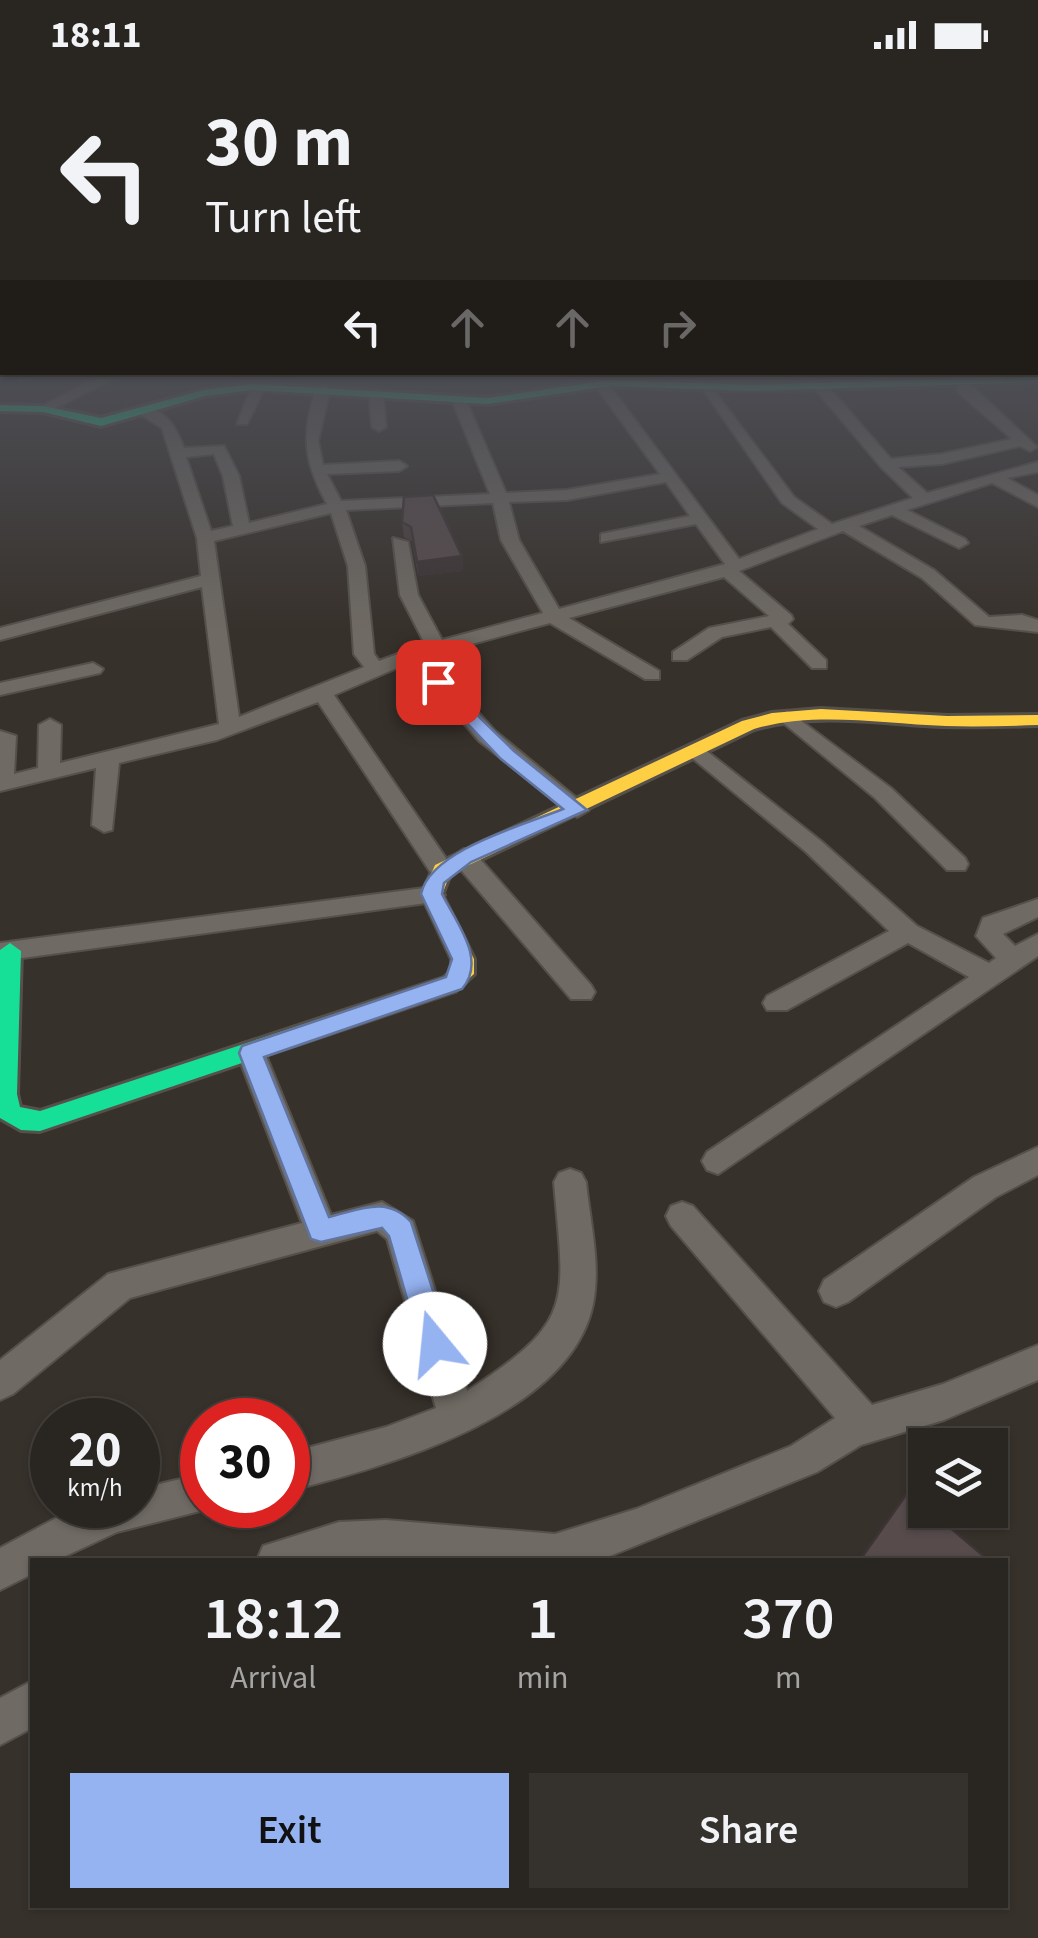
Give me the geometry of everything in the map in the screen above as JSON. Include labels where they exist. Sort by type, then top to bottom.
[{"type":"main road","points":[[5,952],[5,1094],[9,1112],[21,1120],[40,1121],[454,983],[463,974],[463,959],[446,874],[748,725],[788,717],[1038,720]]},
{"type":"street","points":[[179,458],[205,538],[230,728]]},
{"type":"street","points":[[223,458],[231,476],[242,530]]},
{"type":"street","points":[[313,458],[338,506],[355,557],[364,654],[374,668]]},
{"type":"street","points":[[481,458],[500,498],[519,560],[556,618],[652,675]]},
{"type":"street","points":[[659,458],[732,568],[782,616],[777,623],[716,632],[680,656]]},
{"type":"street","points":[[757,458],[788,500],[928,574],[982,621],[997,625],[1022,620],[1038,626]]},
{"type":"street","points":[[881,458],[925,500]]},
{"type":"street","points":[[886,464],[950,458]]},
{"type":"street","points":[[317,470],[399,466]]},
{"type":"street","points":[[5,736],[1,784],[108,761],[230,728],[425,650],[732,568],[993,476],[1038,467]]},
{"type":"street","points":[[993,476],[1038,502]]},
{"type":"street","points":[[205,538],[338,506],[587,493],[670,477]]},
{"type":"street","points":[[894,510],[958,543]]},
{"type":"street","points":[[607,538],[697,519]]},
{"type":"street","points":[[399,542],[425,650],[487,736],[577,810]]},
{"type":"street","points":[[0,634],[208,580]]},
{"type":"street","points":[[777,623],[819,664]]},
{"type":"street","points":[[0,688],[93,669]]},
{"type":"street","points":[[322,692],[446,874],[581,992]]},
{"type":"street","points":[[788,717],[883,793],[956,864]]},
{"type":"street","points":[[49,774],[50,725]]},
{"type":"street","points":[[699,752],[908,932],[1000,967]]},
{"type":"street","points":[[104,825],[108,761]]},
{"type":"street","points":[[5,952],[446,874]]},
{"type":"street","points":[[1000,967],[989,936],[992,924],[1038,908]]},
{"type":"street","points":[[777,1003],[908,932]]},
{"type":"street","points":[[718,1160],[1038,943]]},
{"type":"street","points":[[251,1053],[321,1230]]},
{"type":"street","points":[[836,1291],[984,1187],[1038,1160]]},
{"type":"street","points":[[310,1466],[392,1446],[458,1420],[510,1385],[570,1322],[578,1288],[570,1182]]},
{"type":"street","points":[[0,1382],[120,1285],[382,1216],[401,1230],[458,1420]]},
{"type":"street","points":[[682,1216],[865,1425]]},
{"type":"street","points":[[285,1558],[339,1542],[386,1540],[556,1554],[636,1530],[748,1484],[865,1425],[944,1402],[1038,1362]]},
{"type":"street","points":[[0,1570],[73,1529],[117,1513],[180,1498]]},
{"type":"street","points":[[0,1723],[30,1704]]},
{"type":"building","points":[[433,495],[462,556],[417,562],[411,527],[402,522],[404,497]]},
{"type":"building","points":[[908,1492],[908,1528],[950,1528],[986,1558],[861,1558]]},
{"type":"traffic: fast","points":[[10,951],[5,1094],[9,1112],[21,1120],[40,1121],[447,985]]},
{"type":"traffic: slow","points":[[447,985],[463,974],[463,959],[432,895],[442,870],[748,725],[772,718],[821,714],[947,721],[1038,720]]},
{"type":"route","points":[[435,1344],[401,1230],[392,1220],[382,1216],[321,1230],[251,1053],[454,983],[463,974],[463,959],[432,894],[434,880],[442,870],[464,857],[577,810],[507,755],[462,712],[438,682]]}]
